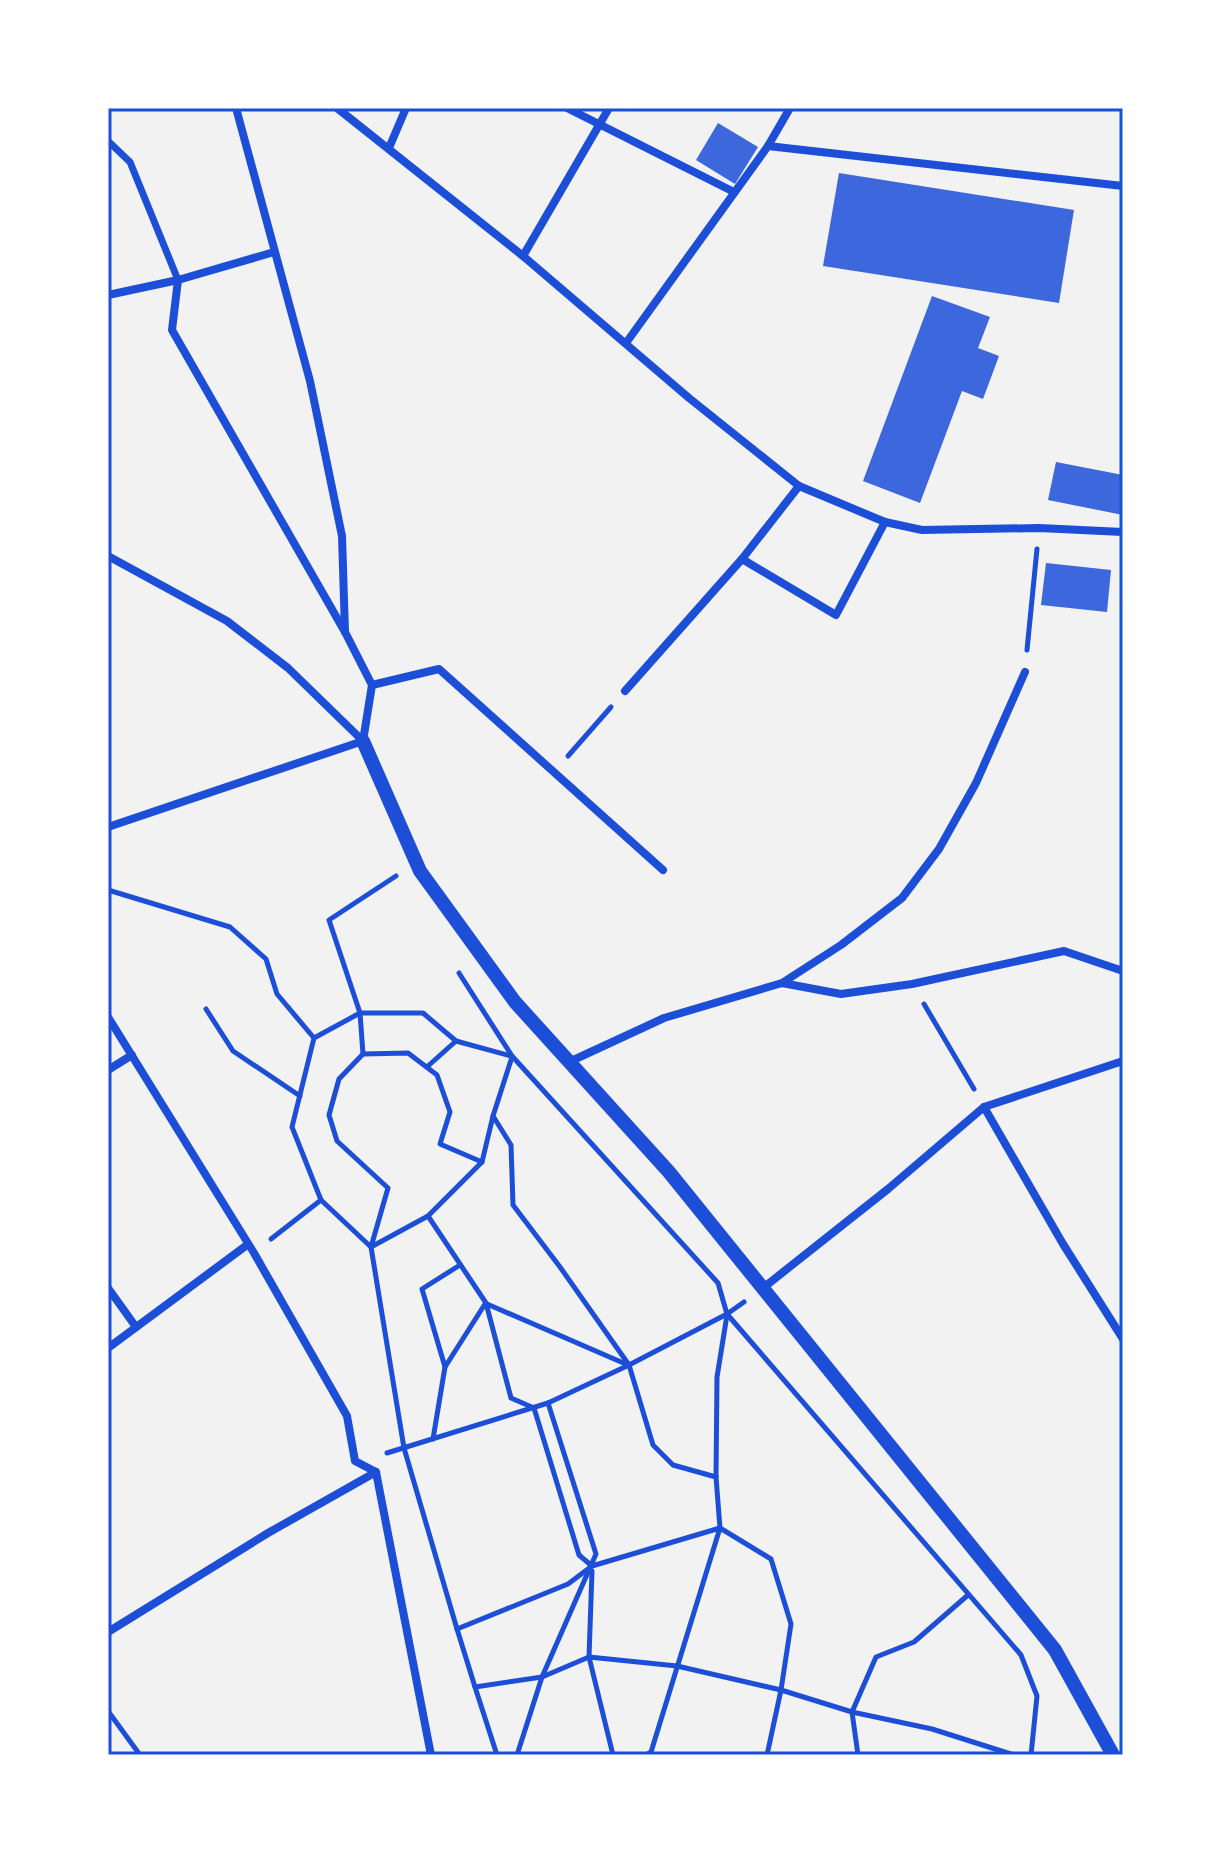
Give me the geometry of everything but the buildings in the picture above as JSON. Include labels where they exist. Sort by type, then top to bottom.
[{"type":"street","points":[[236,108],[310,381],[342,536],[345,632]]},
{"type":"street","points":[[337,108],[523,256],[689,398],[799,486],[885,522],[922,530],[1039,528],[1123,532]]},
{"type":"street","points":[[389,148],[406,108]]},
{"type":"street","points":[[567,108],[734,192]]},
{"type":"street","points":[[523,256],[609,108]]},
{"type":"street","points":[[626,343],[768,146],[790,108]]},
{"type":"street","points":[[108,141],[130,162],[178,280],[172,330],[345,632],[372,685],[363,741]]},
{"type":"street","points":[[768,146],[1123,186]]},
{"type":"street","points":[[108,295],[178,280],[274,252]]},
{"type":"street","points":[[625,691],[742,559],[799,486]]},
{"type":"street","points":[[742,559],[836,615],[885,522]]},
{"type":"street","points":[[108,556],[227,621],[288,668],[363,741],[420,871],[515,1002],[669,1172],[1055,1650],[1113,1755]]},
{"type":"street","points":[[372,685],[439,669],[663,870]]},
{"type":"street","points":[[569,1062],[664,1018],[782,983],[841,945],[902,898],[939,849],[976,783],[1025,672]]},
{"type":"street","points":[[108,827],[363,741]]},
{"type":"street","points":[[782,983],[841,994],[912,984],[1064,951],[1123,971]]},
{"type":"street","points":[[108,1017],[254,1253],[347,1416],[355,1461],[376,1472]]},
{"type":"street","points":[[108,1070],[132,1055]]},
{"type":"street","points":[[763,1288],[888,1189],[984,1107],[1123,1061]]},
{"type":"street","points":[[984,1107],[1063,1244],[1123,1339]]},
{"type":"street","points":[[108,1348],[247,1245]]},
{"type":"street","points":[[108,1288],[136,1327]]},
{"type":"street","points":[[108,1632],[268,1533],[376,1472]]},
{"type":"street","points":[[376,1472],[431,1755]]},
{"type":"path","points":[[1025,672],[1039,528]]},
{"type":"path","points":[[554,772],[625,691]]},
{"type":"path","points":[[363,1054],[360,1013],[329,920],[397,876]]},
{"type":"path","points":[[108,890],[230,927],[266,959],[277,994],[314,1038]]},
{"type":"path","points":[[912,984],[984,1107]]},
{"type":"path","points":[[206,1009],[233,1051],[300,1096]]},
{"type":"path","points":[[371,1247],[321,1200],[292,1127],[314,1038],[360,1013],[423,1013],[456,1041],[512,1056],[718,1283],[727,1314],[1021,1655],[1037,1696],[1031,1755]]},
{"type":"path","points":[[428,1066],[456,1041]]},
{"type":"path","points":[[482,1162],[440,1144],[450,1112],[437,1075],[408,1053],[363,1054],[339,1079],[329,1115],[337,1141],[388,1188],[371,1247],[404,1448],[497,1755]]},
{"type":"path","points":[[371,1247],[428,1216],[482,1162],[512,1056]]},
{"type":"path","points":[[493,1116],[511,1145],[513,1205],[629,1365],[653,1445],[673,1465],[716,1477]]},
{"type":"path","points":[[254,1253],[321,1200]]},
{"type":"path","points":[[428,1216],[486,1303],[511,1398],[534,1408],[579,1555],[592,1566]]},
{"type":"path","points":[[445,1367],[422,1289],[460,1265]]},
{"type":"path","points":[[355,1461],[548,1403],[727,1314],[763,1288]]},
{"type":"path","points":[[486,1303],[629,1365]]},
{"type":"path","points":[[433,1439],[445,1367],[486,1303]]},
{"type":"path","points":[[646,1755],[651,1752],[720,1528],[716,1477],[717,1377],[727,1314]]},
{"type":"path","points":[[517,1755],[542,1677],[596,1554],[548,1403]]},
{"type":"path","points":[[457,1629],[568,1584],[592,1566],[720,1528],[771,1559],[791,1624],[767,1755]]},
{"type":"path","points":[[592,1566],[589,1657],[613,1755]]},
{"type":"path","points":[[858,1755],[852,1712],[876,1657],[914,1642],[968,1595]]},
{"type":"path","points":[[475,1687],[542,1677],[589,1657],[677,1666],[781,1690],[852,1712],[932,1729],[1014,1755]]},
{"type":"path","points":[[108,1711],[140,1755]]}]
